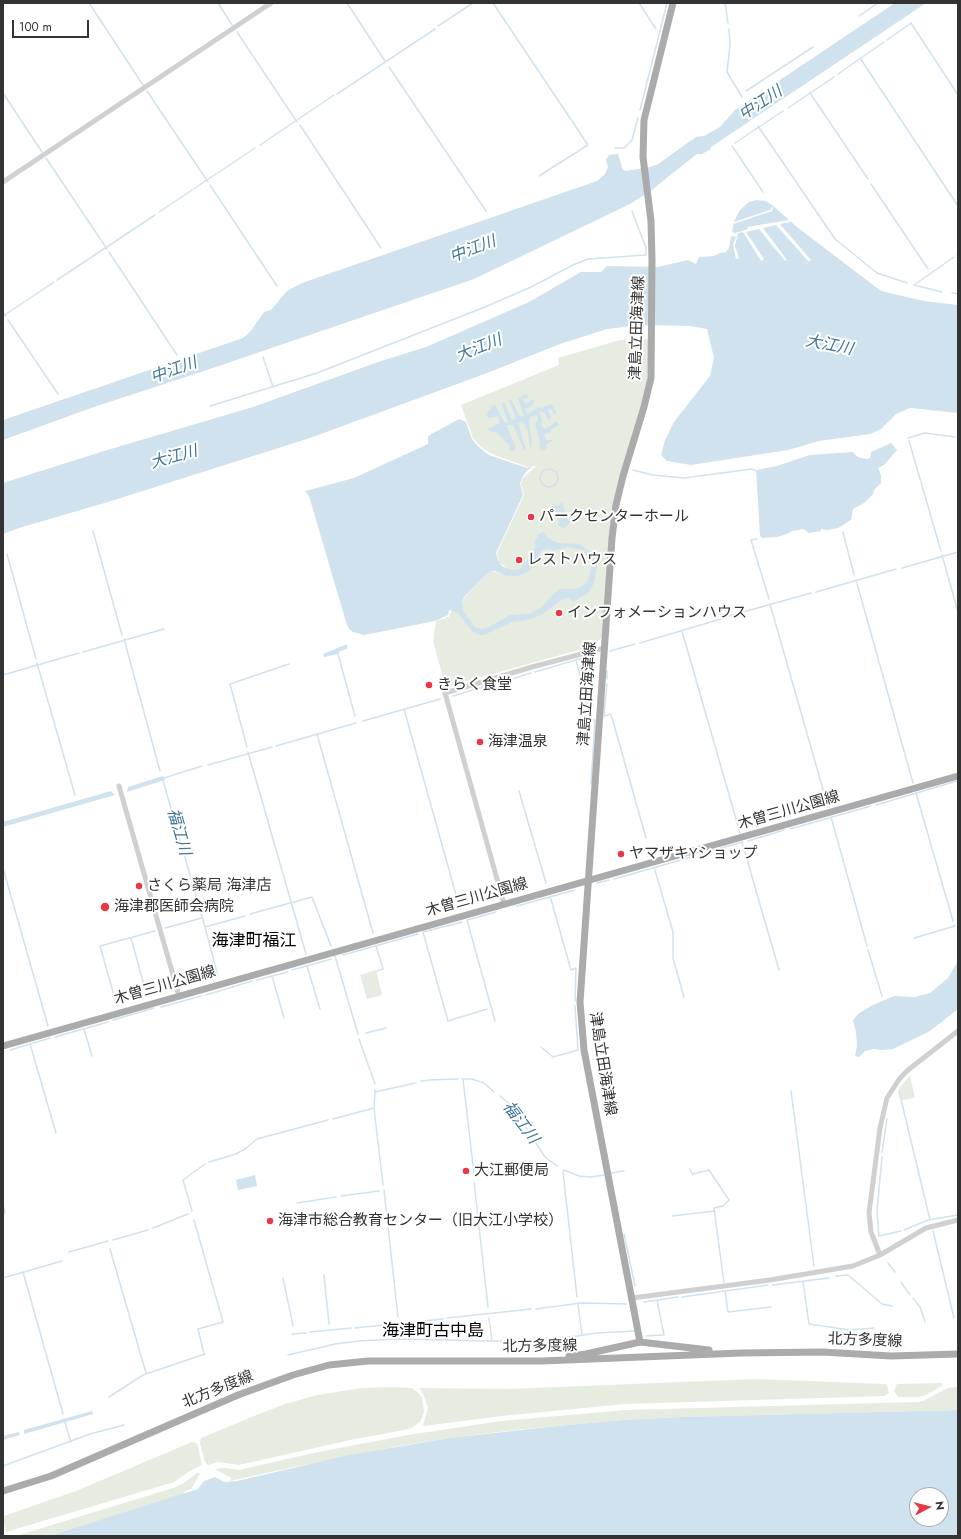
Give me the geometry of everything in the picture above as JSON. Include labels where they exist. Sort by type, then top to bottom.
[{"type":"main road","name":"津島立田海津線","points":[[640,1342],[584,1050],[580,1002],[612,538],[616,505],[623,476],[651,378],[652,263],[648,197],[642,142],[644,120],[673,3]]},
{"type":"main road","name":"木曽三川公園線","points":[[3,1046],[958,776]]},
{"type":"main road","points":[[542,1361],[559,1357],[586,1354],[640,1342],[695,1350],[741,1353]]},
{"type":"main road","name":"北方多度線","points":[[3,1491],[51,1476],[238,1395],[293,1375],[330,1365],[375,1360],[542,1361],[741,1353],[822,1352],[891,1356],[958,1354]]},
{"type":"street","points":[[3,182],[271,3]]},
{"type":"street","points":[[504,904],[445,693],[532,667],[604,648]]},
{"type":"street","points":[[119,786],[179,996]]},
{"type":"street","points":[[880,1255],[871,1232],[869,1213],[880,1128],[887,1098],[896,1083],[908,1070],[958,1031]]},
{"type":"street","points":[[632,1298],[770,1280],[853,1266],[880,1255],[926,1228],[958,1220]]},
{"type":"shaded area","points":[[649,339],[647,385],[639,416],[619,478],[611,520],[602,638],[590,646],[575,651],[449,686],[447,685],[446,680],[444,681],[433,641],[436,621],[449,617],[450,613],[462,603],[464,598],[487,574],[492,571],[502,574],[506,567],[499,562],[497,553],[524,495],[521,484],[522,479],[536,466],[527,467],[490,453],[480,446],[473,438],[461,405],[559,365],[558,358],[620,340]]},
{"type":"shaded area","points":[[376,970],[382,995],[367,999],[360,975]]},
{"type":"shaded area","points":[[910,1076],[915,1098],[902,1100],[899,1088]]},
{"type":"shaded area","points":[[756,1379],[885,1384],[887,1385],[889,1393],[884,1396],[625,1404],[423,1425],[428,1408],[420,1388],[509,1389]]},
{"type":"shaded area","points":[[942,1383],[943,1385],[926,1395],[919,1397],[898,1397],[894,1391],[897,1384]]},
{"type":"shaded area","points":[[958,1387],[958,1410],[682,1417],[623,1420],[524,1429],[450,1438],[394,1447],[230,1481],[231,1478],[215,1469],[225,1468],[239,1470],[313,1453],[408,1435],[501,1421],[626,1410],[918,1402],[923,1401],[948,1388]]},
{"type":"shaded area","points":[[362,1388],[412,1388],[422,1397],[424,1412],[420,1422],[410,1429],[355,1439],[239,1465],[218,1462],[208,1465],[205,1462],[200,1443],[201,1438],[259,1414],[285,1404],[317,1395]]},
{"type":"shaded area","points":[[192,1442],[197,1443],[202,1465],[188,1472],[174,1482],[6,1532],[3,1519],[4,1516],[76,1491]]},
{"type":"shaded area","points":[[197,1473],[200,1473],[191,1489],[184,1492],[185,1494],[49,1536],[16,1536],[173,1488],[184,1483]]},
{"type":"water","name":"中江川","points":[[895,3],[926,3],[711,147],[711,149],[702,154],[697,154],[652,190],[630,204],[474,279],[91,408],[3,440],[3,420],[243,338],[250,332],[264,312],[271,310],[287,291],[302,283],[597,181],[605,174],[608,167],[606,160],[609,155],[618,154],[623,170],[626,171],[650,167],[658,164],[696,137],[704,136],[720,127],[735,110]]},
{"type":"water","name":"大江川","points":[[756,200],[765,201],[771,204],[797,227],[881,291],[924,301],[958,305],[958,413],[910,408],[896,414],[881,429],[870,434],[819,441],[788,450],[691,465],[667,461],[661,455],[665,440],[674,422],[710,376],[714,358],[707,329],[690,326],[640,325],[607,329],[560,344],[487,373],[310,438],[3,534],[3,483],[104,451],[253,407],[381,361],[426,347],[529,302],[581,272],[601,272],[607,266],[658,267],[688,260],[696,264],[699,257],[714,256],[726,252],[729,248],[734,221],[740,210],[749,202]]},
{"type":"water","points":[[527,394],[528,397],[523,399],[525,404],[530,402],[531,399],[534,400],[532,406],[525,409],[527,414],[539,407],[541,408],[552,404],[557,413],[554,414],[551,409],[548,409],[551,418],[548,420],[544,412],[539,412],[542,420],[541,425],[544,429],[556,421],[559,425],[544,435],[546,440],[553,440],[546,445],[547,448],[542,451],[540,449],[535,424],[538,420],[538,416],[535,415],[530,417],[529,420],[532,447],[530,447],[528,432],[523,422],[518,423],[526,450],[524,450],[513,425],[508,425],[507,427],[516,448],[513,452],[510,450],[509,445],[496,432],[488,429],[500,423],[498,416],[489,418],[486,415],[493,405],[495,405],[504,422],[508,423],[502,404],[504,402],[512,420],[516,418],[509,401],[511,399],[520,417],[524,416],[518,398]]},
{"type":"water","points":[[459,419],[466,422],[472,439],[489,455],[527,468],[533,466],[526,472],[520,483],[523,495],[496,553],[498,560],[502,566],[511,570],[520,569],[528,559],[532,559],[536,544],[534,543],[539,534],[544,532],[547,537],[557,543],[579,544],[590,551],[597,565],[594,583],[589,592],[573,602],[569,598],[561,600],[536,617],[512,622],[484,635],[478,635],[473,632],[458,613],[449,610],[448,615],[435,621],[364,635],[353,632],[349,629],[309,496],[305,491],[354,478],[428,444],[428,436]],"holes":[[[568,547],[583,550],[590,560],[591,568],[587,582],[581,587],[575,589],[560,589],[551,596],[541,608],[529,614],[510,615],[487,628],[481,629],[475,627],[463,610],[462,602],[464,597],[487,574],[492,571],[507,576],[518,576],[529,571],[534,563],[541,558],[539,553],[542,550],[549,549],[553,551]]]},
{"type":"water","points":[[891,443],[897,450],[884,465],[878,468],[881,475],[881,483],[864,503],[853,509],[851,520],[838,528],[827,530],[821,529],[821,531],[809,533],[804,529],[792,531],[777,537],[762,538],[760,536],[756,470],[777,466],[810,455],[852,452],[858,457],[867,459],[870,458],[871,452]]},
{"type":"water","points":[[562,502],[569,520],[569,524],[564,528],[558,526],[559,523],[553,504],[558,506]]},
{"type":"water","points":[[347,644],[347,649],[340,651],[338,654],[324,657],[323,654]]},
{"type":"water","points":[[163,776],[165,780],[127,792],[128,787]]},
{"type":"water","points":[[111,791],[115,795],[3,827],[3,822]]},
{"type":"water","points":[[958,961],[958,1009],[930,1031],[893,1049],[873,1049],[865,1051],[859,1057],[855,1056],[857,1046],[853,1020],[858,1014],[871,1006],[894,996],[915,997],[930,993],[948,978]]},
{"type":"water","points":[[255,1175],[257,1186],[238,1190],[236,1180]]},
{"type":"water","points":[[958,1410],[958,1536],[49,1536],[198,1489],[204,1481],[215,1477],[224,1482],[237,1481],[349,1455],[450,1438],[623,1420],[682,1417]]},
{"type":"water","points":[[92,1411],[93,1414],[24,1434],[24,1430]]},
{"type":"water","points":[[19,1432],[20,1435],[3,1440],[3,1436]]},
{"type":"pier","points":[[773,206],[772,211],[733,224],[734,222],[770,210]]},
{"type":"pier","points":[[789,220],[791,222],[780,224],[811,260],[809,262],[776,225],[763,228],[787,260],[785,261],[759,229],[746,232],[764,259],[761,261],[743,232],[738,233],[735,246],[739,258],[736,259],[733,245],[736,237],[731,236],[731,232],[735,233],[748,229],[747,227]]},
{"type":"waterway","points":[[89,3],[143,85]]},
{"type":"waterway","points":[[218,3],[232,25]]},
{"type":"waterway","points":[[347,3],[385,61]]},
{"type":"waterway","points":[[438,26],[473,3]]},
{"type":"waterway","points":[[493,3],[588,145],[539,176]]},
{"type":"waterway","points":[[639,3],[656,29]]},
{"type":"waterway","points":[[640,110],[667,3]]},
{"type":"waterway","points":[[725,3],[728,23]]},
{"type":"waterway","points":[[859,16],[878,3]]},
{"type":"waterway","points":[[887,40],[911,23],[958,95]]},
{"type":"waterway","points":[[337,94],[435,29]]},
{"type":"waterway","name":"中江川","points":[[729,29],[730,45],[727,72],[742,97]]},
{"type":"waterway","points":[[237,32],[297,122]]},
{"type":"waterway","points":[[838,74],[884,42]]},
{"type":"waterway","points":[[746,91],[813,47]]},
{"type":"waterway","points":[[860,58],[958,206]]},
{"type":"waterway","points":[[389,67],[486,211]]},
{"type":"waterway","points":[[788,108],[834,77]]},
{"type":"waterway","points":[[147,91],[208,182]]},
{"type":"waterway","points":[[3,93],[42,152]]},
{"type":"waterway","points":[[810,93],[868,179]]},
{"type":"waterway","points":[[260,145],[334,95]]},
{"type":"waterway","points":[[735,143],[783,111]]},
{"type":"waterway","points":[[615,148],[624,148],[632,140],[638,118]]},
{"type":"waterway","points":[[300,125],[381,248]]},
{"type":"waterway","name":"中江川","points":[[758,126],[835,239],[877,273],[907,283]]},
{"type":"waterway","points":[[732,146],[763,192]]},
{"type":"waterway","points":[[159,212],[255,148]]},
{"type":"waterway","points":[[46,158],[107,249]]},
{"type":"waterway","points":[[871,184],[928,269]]},
{"type":"waterway","points":[[210,185],[277,286]]},
{"type":"waterway","points":[[210,406],[317,373],[485,307],[531,287],[573,265],[588,259],[646,255],[646,248],[632,211]]},
{"type":"waterway","points":[[57,280],[155,215]]},
{"type":"waterway","name":"中江川","points":[[109,252],[177,355]]},
{"type":"waterway","points":[[914,285],[954,257]]},
{"type":"waterway","points":[[3,316],[54,282]]},
{"type":"waterway","points":[[914,285],[942,292]]},
{"type":"waterway","points":[[952,293],[958,294]]},
{"type":"waterway","points":[[3,312],[6,316]]},
{"type":"waterway","points":[[8,320],[58,394]]},
{"type":"waterway","points":[[263,357],[273,387]]},
{"type":"waterway","points":[[908,438],[925,433],[955,437]]},
{"type":"waterway","points":[[909,441],[941,551]]},
{"type":"waterway","points":[[545,469],[553,469],[558,474],[558,478],[556,485],[553,487],[545,487],[540,482],[540,474],[545,469]]},
{"type":"waterway","points":[[633,470],[653,475],[684,478],[752,469],[757,471]]},
{"type":"waterway","points":[[93,531],[122,635]]},
{"type":"waterway","points":[[843,532],[854,575]]},
{"type":"waterway","points":[[757,539],[751,540],[769,599]]},
{"type":"waterway","points":[[902,568],[958,552]]},
{"type":"waterway","points":[[7,554],[36,659]]},
{"type":"waterway","points":[[942,555],[958,612]]},
{"type":"waterway","points":[[816,592],[896,569]]},
{"type":"waterway","points":[[856,580],[913,783]]},
{"type":"waterway","points":[[729,616],[811,593]]},
{"type":"waterway","points":[[770,604],[828,807]]},
{"type":"waterway","points":[[640,643],[724,618]]},
{"type":"waterway","points":[[83,652],[164,629]]},
{"type":"waterway","points":[[682,631],[740,833]]},
{"type":"waterway","points":[[124,639],[160,771]]},
{"type":"waterway","points":[[610,651],[635,644]]},
{"type":"waterway","points":[[3,675],[79,653]]},
{"type":"waterway","points":[[338,654],[355,716]]},
{"type":"waterway","points":[[535,672],[589,656]]},
{"type":"waterway","points":[[576,660],[592,720],[595,720],[591,784]]},
{"type":"waterway","points":[[37,663],[75,795]]},
{"type":"waterway","points":[[247,747],[230,684],[289,664]]},
{"type":"waterway","points":[[607,671],[607,679]]},
{"type":"waterway","points":[[502,682],[531,673]]},
{"type":"waterway","points":[[489,686],[494,684]]},
{"type":"waterway","points":[[607,684],[604,716],[611,714],[646,838]]},
{"type":"waterway","points":[[453,696],[486,686]]},
{"type":"waterway","points":[[363,721],[440,699]]},
{"type":"waterway","points":[[404,709],[460,909]]},
{"type":"waterway","points":[[276,746],[356,723]]},
{"type":"waterway","points":[[317,734],[373,933]]},
{"type":"waterway","points":[[208,765],[272,747]]},
{"type":"waterway","points":[[248,752],[306,954]]},
{"type":"waterway","points":[[164,778],[202,766]]},
{"type":"waterway","name":"福江川","points":[[162,777],[205,927],[245,916]]},
{"type":"waterway","points":[[876,805],[957,781]]},
{"type":"waterway","points":[[519,791],[546,883]]},
{"type":"waterway","points":[[916,793],[953,921]]},
{"type":"waterway","points":[[790,829],[871,806]]},
{"type":"waterway","points":[[831,817],[867,946]]},
{"type":"waterway","points":[[748,841],[784,830]]},
{"type":"waterway","points":[[742,842],[779,970]]},
{"type":"waterway","points":[[700,854],[743,842]]},
{"type":"waterway","points":[[614,879],[695,856]]},
{"type":"waterway","points":[[654,867],[673,932],[673,958],[684,997]]},
{"type":"waterway","points":[[3,868],[48,1026]]},
{"type":"waterway","points":[[597,883],[609,880]]},
{"type":"waterway","points":[[517,906],[575,890]]},
{"type":"waterway","points":[[550,896],[571,970],[576,968],[575,1001]]},
{"type":"waterway","name":"福江川","points":[[250,914],[312,897],[331,946]]},
{"type":"waterway","points":[[467,920],[496,912]]},
{"type":"waterway","points":[[165,928],[202,918]]},
{"type":"waterway","points":[[467,920],[495,1021]]},
{"type":"waterway","points":[[423,932],[462,922]]},
{"type":"waterway","points":[[914,938],[955,926],[954,925]]},
{"type":"waterway","points":[[205,927],[218,976]]},
{"type":"waterway","points":[[117,1006],[100,946],[155,931]]},
{"type":"waterway","points":[[423,932],[448,1021],[487,1009]]},
{"type":"waterway","points":[[343,955],[418,934]]},
{"type":"waterway","points":[[131,938],[147,996]]},
{"type":"waterway","points":[[376,946],[383,969],[377,971]]},
{"type":"waterway","points":[[868,950],[882,996]]},
{"type":"waterway","name":"福江川","points":[[335,956],[358,1034]]},
{"type":"waterway","points":[[292,970],[331,959]]},
{"type":"waterway","points":[[307,966],[320,1009]]},
{"type":"waterway","points":[[257,980],[288,972]]},
{"type":"waterway","points":[[272,976],[284,1018]]},
{"type":"waterway","points":[[206,995],[252,981]]},
{"type":"waterway","points":[[161,1007],[201,996]]},
{"type":"waterway","points":[[541,1047],[553,1057],[578,1050],[575,1006]]},
{"type":"waterway","points":[[113,1020],[154,1008]]},
{"type":"waterway","points":[[55,1037],[108,1022]]},
{"type":"waterway","points":[[366,1033],[386,1028]]},
{"type":"waterway","points":[[84,1029],[92,1056]]},
{"type":"waterway","points":[[10,1050],[50,1038]]},
{"type":"waterway","name":"福江川","points":[[359,1039],[375,1084]]},
{"type":"waterway","points":[[30,1044],[56,1133]]},
{"type":"waterway","name":"福江川","points":[[421,1081],[458,1079]]},
{"type":"waterway","name":"福江川","points":[[462,1079],[472,1079],[484,1083],[494,1092]]},
{"type":"waterway","points":[[463,1079],[474,1174]]},
{"type":"waterway","name":"福江川","points":[[375,1090],[375,1092],[415,1083]]},
{"type":"waterway","points":[[791,1091],[814,1266]]},
{"type":"waterway","points":[[899,1091],[930,1220]]},
{"type":"waterway","points":[[375,1092],[374,1108],[383,1185]]},
{"type":"waterway","name":"福江川","points":[[500,1096],[512,1106],[545,1157],[557,1166]]},
{"type":"waterway","points":[[333,1119],[374,1108]]},
{"type":"waterway","points":[[882,1152],[887,1119]]},
{"type":"waterway","points":[[209,1162],[236,1154],[257,1139],[328,1120]]},
{"type":"waterway","points":[[882,1157],[877,1211],[879,1236],[901,1231]]},
{"type":"waterway","points":[[192,1211],[183,1180],[205,1164]]},
{"type":"waterway","points":[[690,1169],[692,1174],[709,1170],[729,1200],[723,1206],[714,1208],[724,1283]]},
{"type":"waterway","points":[[577,1297],[563,1172],[564,1170],[579,1176],[591,1177],[604,1175]]},
{"type":"waterway","name":"福江川","points":[[611,1173],[624,1171]]},
{"type":"waterway","points":[[474,1182],[488,1307]]},
{"type":"waterway","points":[[384,1190],[398,1317]]},
{"type":"waterway","points":[[341,1196],[379,1191]]},
{"type":"waterway","points":[[297,1203],[336,1197]]},
{"type":"waterway","points":[[3,1205],[5,1213]]},
{"type":"waterway","points":[[672,1216],[715,1211]]},
{"type":"waterway","points":[[153,1228],[188,1214]]},
{"type":"waterway","points":[[904,1230],[928,1220],[958,1215]]},
{"type":"waterway","points":[[194,1220],[223,1322],[198,1329],[204,1354]]},
{"type":"waterway","points":[[113,1240],[148,1230]]},
{"type":"waterway","points":[[933,1231],[954,1318]]},
{"type":"waterway","points":[[624,1234],[635,1286]]},
{"type":"waterway","points":[[69,1252],[108,1241]]},
{"type":"waterway","points":[[110,1249],[146,1373]]},
{"type":"waterway","points":[[3,1278],[62,1261]]},
{"type":"waterway","points":[[888,1263],[895,1272]]},
{"type":"waterway","points":[[23,1272],[63,1414]]},
{"type":"waterway","points":[[324,1275],[329,1324]]},
{"type":"waterway","points":[[836,1276],[848,1275],[882,1304],[892,1306]]},
{"type":"waterway","points":[[283,1278],[293,1326]]},
{"type":"waterway","points":[[772,1285],[829,1278]]},
{"type":"waterway","points":[[803,1281],[809,1324],[850,1330],[874,1328]]},
{"type":"waterway","points":[[901,1282],[910,1295]]},
{"type":"waterway","points":[[682,1297],[768,1285]]},
{"type":"waterway","points":[[725,1291],[728,1312],[771,1307]]},
{"type":"waterway","points":[[644,1302],[678,1297]]},
{"type":"waterway","points":[[913,1298],[920,1307],[925,1322]]},
{"type":"waterway","points":[[646,1336],[664,1335],[657,1300]]},
{"type":"waterway","points":[[536,1309],[581,1303],[626,1304]]},
{"type":"waterway","points":[[578,1305],[582,1335]]},
{"type":"waterway","points":[[447,1318],[531,1309]]},
{"type":"waterway","points":[[400,1339],[492,1341],[489,1318]]},
{"type":"waterway","points":[[355,1328],[443,1319]]},
{"type":"waterway","points":[[288,1355],[335,1344],[358,1341],[400,1339],[399,1324]]},
{"type":"waterway","points":[[310,1332],[351,1328]]},
{"type":"waterway","points":[[492,1341],[513,1341],[634,1331]]},
{"type":"waterway","points":[[292,1334],[306,1333]]},
{"type":"waterway","points":[[109,1397],[143,1375],[205,1354]]},
{"type":"waterway","points":[[64,1419],[71,1442]]},
{"type":"waterway","points":[[3,1466],[90,1434],[124,1425]]},
{"type":"place","name":"パークセンターホール","points":[[531,517]]},
{"type":"place","name":"レストハウス","points":[[519,560]]},
{"type":"place","name":"インフォメーションハウス","points":[[559,613]]},
{"type":"place","name":"きらく食堂","points":[[429,685]]},
{"type":"place","name":"海津温泉","points":[[480,742]]},
{"type":"place","name":"ヤマザキYショップ","points":[[621,854]]},
{"type":"place","name":"さくら薬局 海津店","points":[[139,886]]},
{"type":"place","name":"海津郡医師会病院","points":[[105,907]]},
{"type":"place","name":"大江郵便局","points":[[466,1171]]},
{"type":"place","name":"海津市総合教育センター（旧大江小学校）","points":[[270,1221]]},
{"type":"district","name":"海津町福江","points":[[254,942]]},
{"type":"district","name":"海津町古中島","points":[[433,1332]]}]
